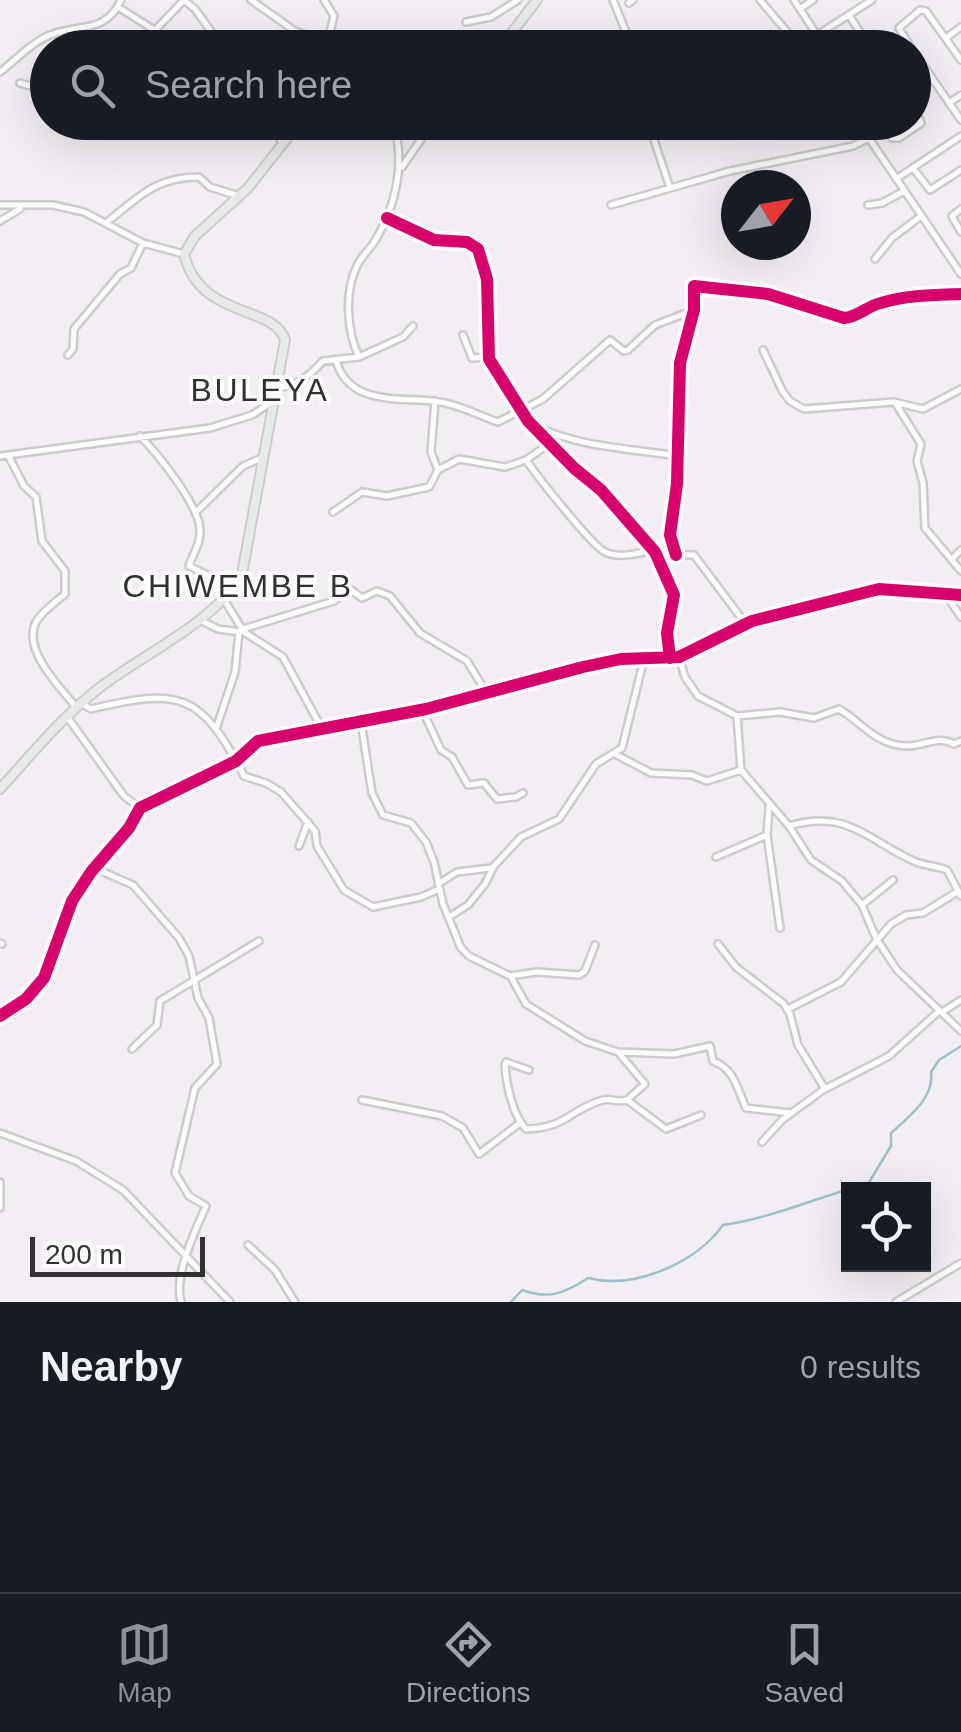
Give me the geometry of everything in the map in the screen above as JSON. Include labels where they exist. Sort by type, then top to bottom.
[{"type":"main road","points":[[514,30],[537,0]]},
{"type":"main road","points":[[0,789],[79,705],[198,619],[234,588],[246,561],[285,340],[281,330],[208,295],[194,280],[184,254],[195,236],[240,196],[283,142]]},
{"type":"street","points":[[157,30],[184,0],[196,9],[209,30]]},
{"type":"street","points":[[251,0],[293,30]]},
{"type":"street","points":[[324,0],[334,16],[331,30]]},
{"type":"street","points":[[466,22],[491,16],[518,0]]},
{"type":"street","points":[[613,0],[625,30]]},
{"type":"street","points":[[760,0],[786,30]]},
{"type":"street","points":[[794,0],[814,30]]},
{"type":"street","points":[[800,9],[813,0]]},
{"type":"street","points":[[825,30],[872,0]]},
{"type":"street","points":[[75,30],[106,22],[120,4],[155,30]]},
{"type":"street","points":[[900,30],[920,10],[926,10],[961,60]]},
{"type":"street","points":[[848,15],[858,30]]},
{"type":"street","points":[[946,38],[961,27]]},
{"type":"street","points":[[0,72],[30,48]]},
{"type":"street","points":[[931,82],[961,120]]},
{"type":"street","points":[[20,83],[30,86]]},
{"type":"street","points":[[949,104],[961,96]]},
{"type":"street","points":[[896,179],[961,136]]},
{"type":"street","points":[[359,357],[350,328],[354,276],[387,218],[400,170],[398,140]]},
{"type":"street","points":[[400,170],[421,140]]},
{"type":"street","points":[[654,140],[670,188]]},
{"type":"street","points":[[611,204],[865,140]]},
{"type":"street","points":[[870,140],[961,274]]},
{"type":"street","points":[[913,168],[930,190],[961,170]]},
{"type":"street","points":[[107,222],[166,180],[200,177],[210,187],[240,196]]},
{"type":"street","points":[[868,205],[882,203],[904,191]]},
{"type":"street","points":[[0,204],[64,206],[107,222],[143,243],[184,254]]},
{"type":"street","points":[[0,220],[23,207]]},
{"type":"street","points":[[961,209],[952,216],[961,232]]},
{"type":"street","points":[[875,259],[892,238],[922,216]]},
{"type":"street","points":[[387,218],[427,238],[467,242],[478,249],[487,279],[489,357],[528,421],[601,490],[654,551],[674,595],[667,633],[670,658]]},
{"type":"street","points":[[68,355],[73,349],[74,329],[120,274],[132,268],[143,243]]},
{"type":"street","points":[[953,262],[959,256]]},
{"type":"street","points":[[676,555],[670,530],[678,456],[680,363],[696,286],[768,294],[844,318],[853,318],[868,307],[893,300],[961,294]]},
{"type":"street","points":[[336,360],[343,378],[366,394],[435,401],[469,409],[498,422],[543,399],[560,380],[585,364],[610,340],[628,350],[655,325],[694,310]]},
{"type":"street","points":[[276,388],[309,376],[323,361],[359,357],[402,338],[413,326]]},
{"type":"street","points":[[464,335],[472,358],[489,357]]},
{"type":"street","points":[[763,350],[783,392],[804,408],[894,402],[924,409],[961,388]]},
{"type":"street","points":[[275,400],[252,415],[226,424],[4,455],[36,498],[42,540],[66,575],[66,594],[38,618],[33,643],[38,656],[79,705],[91,709],[153,698],[177,698],[191,705],[216,729],[244,776],[273,787],[308,822],[315,831],[317,846],[342,886],[369,906],[420,898],[457,872],[492,868]]},
{"type":"street","points":[[435,401],[430,452],[438,470]]},
{"type":"street","points":[[894,402],[922,444],[917,461],[923,483],[925,528],[961,570]]},
{"type":"street","points":[[528,421],[553,434],[592,446],[678,456]]},
{"type":"street","points":[[140,436],[159,456],[196,512],[199,540],[190,566],[234,588]]},
{"type":"street","points":[[334,512],[362,492],[387,496],[429,487],[438,470],[462,458],[505,467],[526,460],[549,444]]},
{"type":"street","points":[[196,512],[243,466],[265,456]]},
{"type":"street","points":[[526,460],[582,526],[590,542],[611,554],[654,551],[696,557],[745,623]]},
{"type":"street","points":[[952,559],[961,550]]},
{"type":"street","points":[[0,1016],[26,999],[44,978],[72,901],[140,808],[236,761],[258,742],[422,709],[584,666],[621,659],[679,657],[745,623],[879,589],[961,594]]},
{"type":"street","points":[[198,619],[218,630],[242,631],[334,601],[350,590],[362,598],[382,592],[393,599],[420,633],[467,661],[486,692]]},
{"type":"street","points":[[944,593],[957,606],[961,617]]},
{"type":"street","points":[[223,598],[242,631],[283,658],[322,727]]},
{"type":"street","points":[[216,729],[236,672],[242,631]]},
{"type":"street","points":[[679,657],[684,676],[698,696],[737,716],[780,712],[814,718],[839,708],[882,741],[908,746],[944,739],[954,744],[961,741]]},
{"type":"street","points":[[449,916],[468,904],[492,868],[522,837],[559,819],[596,764],[615,754],[626,739],[630,705],[644,660]]},
{"type":"street","points":[[422,709],[441,750],[452,757],[468,785],[484,783],[497,799],[516,797],[523,792]]},
{"type":"street","points":[[737,716],[741,770],[789,826],[812,860],[842,881],[862,904],[876,938],[898,970],[961,1031]]},
{"type":"street","points":[[68,718],[124,796],[140,808]]},
{"type":"street","points":[[361,722],[374,800],[386,816],[416,828],[431,852],[439,886],[464,951],[510,976],[526,1004],[574,1036],[618,1052],[674,1054],[710,1046],[714,1062],[726,1065],[730,1071],[746,1108],[791,1113]]},
{"type":"street","points":[[615,754],[650,772],[692,775],[707,781],[741,770]]},
{"type":"street","points":[[769,806],[767,835],[780,928]]},
{"type":"street","points":[[788,1009],[842,982],[876,938],[902,917],[922,913],[959,894],[954,877],[947,870],[919,864],[860,829],[828,819],[789,826]]},
{"type":"street","points":[[299,846],[308,822]]},
{"type":"street","points":[[716,857],[767,835]]},
{"type":"street","points":[[94,868],[136,887],[185,947],[209,1018],[218,1062],[194,1088],[175,1173],[185,1193],[206,1206],[189,1242],[188,1258],[177,1287],[181,1301]]},
{"type":"street","points":[[862,904],[892,880]]},
{"type":"street","points":[[132,1049],[158,1025],[160,1000],[259,941]]},
{"type":"street","points":[[718,944],[736,967],[774,993],[788,1009],[798,1045],[825,1089]]},
{"type":"street","points":[[510,976],[537,972],[582,975],[595,945]]},
{"type":"street","points":[[762,1142],[791,1113],[825,1089],[885,1059],[940,1012],[961,1000]]},
{"type":"street","points":[[618,1052],[645,1084],[627,1100]]},
{"type":"street","points":[[529,1070],[506,1062],[504,1065],[513,1095],[513,1112],[526,1129],[551,1128],[602,1100],[627,1100],[666,1130],[701,1115]]},
{"type":"street","points":[[362,1100],[442,1116],[463,1128],[479,1154],[520,1123]]},
{"type":"street","points":[[0,1133],[76,1162],[123,1190],[230,1302]]},
{"type":"street","points":[[0,1182],[0,1208]]},
{"type":"street","points":[[248,1245],[275,1270],[295,1302]]},
{"type":"street","points":[[896,1302],[961,1264]]},
{"type":"waterway","points":[[511,1302],[522,1290],[549,1295],[588,1278],[606,1281],[644,1277],[681,1262],[723,1225],[868,1184],[891,1146],[891,1133],[925,1098],[931,1072],[939,1060],[961,1046]]},
{"type":"cycle path","points":[[387,218],[434,240],[467,242],[478,249],[487,279],[489,359],[528,421],[601,490],[655,552],[674,595],[667,633],[670,658]]},
{"type":"cycle path","points":[[676,555],[670,535],[677,484],[680,363],[694,310],[694,286],[768,294],[844,318],[891,300],[961,294]]},
{"type":"cycle path","points":[[0,1016],[26,999],[44,978],[72,901],[140,808],[236,761],[258,741],[426,709],[621,659],[679,657],[752,621],[879,589],[961,595]]},
{"type":"district","name":"BULEYA","points":[[260,390]]},
{"type":"district","name":"CHIWEMBE B","points":[[238,586]]}]
